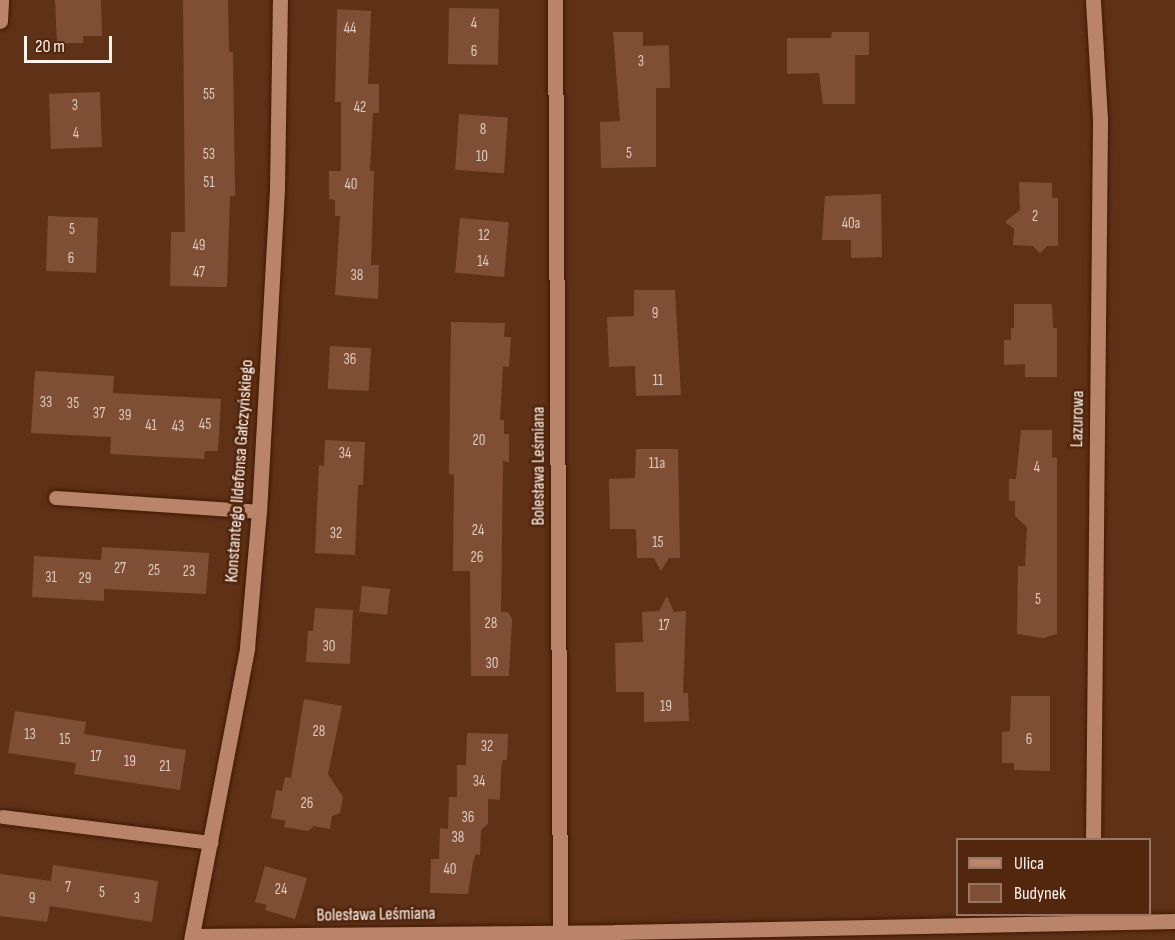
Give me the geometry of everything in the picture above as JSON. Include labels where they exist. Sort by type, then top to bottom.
[{"type":"street","points":[[0,21],[1,0]]},
{"type":"street","name":"Konstantego Ildefonsa Gałczyńskiego","points":[[192,938],[247,648],[259,512],[277,188],[280,0]]},
{"type":"street","name":"Bolesława Leśmiana","points":[[555,0],[560,931]]},
{"type":"street","name":"Lazurowa","points":[[1093,838],[1100,119],[1094,0]]},
{"type":"street","name":"Bolesława Leśmiana","points":[[192,938],[560,931],[616,936],[1092,919],[1175,921]]},
{"type":"lane","points":[[56,498],[259,512]]},
{"type":"lane","points":[[3,817],[211,843]]},
{"type":"building","points":[[55,0],[101,0],[102,36],[83,36],[83,43],[57,43]]},
{"type":"building","points":[[183,0],[228,0],[229,52],[233,52],[235,196],[230,196],[227,287],[170,286],[171,232],[185,232]]},
{"type":"building","points":[[449,8],[499,9],[498,65],[448,64]]},
{"type":"building","points":[[337,9],[371,11],[368,84],[379,84],[379,113],[373,113],[370,171],[374,171],[371,265],[379,265],[378,299],[335,295],[340,216],[335,216],[335,200],[329,199],[329,171],[341,171],[341,102],[335,102]]},
{"type":"building","points":[[613,32],[643,32],[643,46],[669,45],[670,88],[656,88],[656,167],[601,168],[600,122],[620,121]]},
{"type":"building","points":[[832,32],[869,32],[869,55],[855,55],[855,104],[823,104],[819,73],[787,74],[787,38],[831,38]]},
{"type":"building","points":[[100,92],[102,147],[51,149],[49,94]]},
{"type":"building","points":[[459,114],[508,117],[504,173],[455,170]]},
{"type":"building","points":[[1019,182],[1052,183],[1052,198],[1058,198],[1058,246],[1047,246],[1040,253],[1033,246],[1013,245],[1014,229],[1005,222],[1020,210]]},
{"type":"building","points":[[881,194],[882,257],[851,258],[851,240],[822,240],[825,196]]},
{"type":"building","points":[[48,216],[98,218],[96,273],[46,271]]},
{"type":"building","points":[[460,218],[509,222],[504,277],[455,273]]},
{"type":"building","points":[[634,290],[675,290],[681,395],[636,396],[635,366],[609,367],[607,317],[634,316]]},
{"type":"building","points":[[1014,304],[1052,304],[1053,328],[1057,328],[1057,377],[1025,377],[1025,364],[1004,365],[1004,340],[1011,340],[1011,328],[1014,328]]},
{"type":"building","points":[[451,322],[505,323],[504,337],[511,337],[509,367],[503,366],[500,420],[504,420],[504,434],[509,434],[509,462],[503,461],[501,612],[508,612],[512,619],[509,676],[471,676],[470,571],[453,571],[454,475],[449,474]]},
{"type":"building","points":[[330,346],[371,348],[369,391],[328,389]]},
{"type":"building","points":[[35,371],[114,376],[113,393],[221,399],[218,451],[205,451],[204,459],[110,454],[111,437],[31,433]]},
{"type":"building","points":[[1021,430],[1052,430],[1052,457],[1057,458],[1057,634],[1043,638],[1017,634],[1018,566],[1025,566],[1027,527],[1015,516],[1015,501],[1009,501],[1009,479],[1016,479]]},
{"type":"building","points":[[325,440],[365,442],[363,485],[358,485],[355,555],[315,553],[319,465],[324,466]]},
{"type":"building","points":[[636,449],[678,449],[680,558],[669,558],[661,571],[654,558],[637,558],[636,529],[610,529],[609,479],[635,478]]},
{"type":"building","points":[[102,547],[209,553],[206,594],[104,589],[104,601],[32,597],[34,556],[101,560]]},
{"type":"building","points":[[362,586],[390,589],[387,615],[359,612]]},
{"type":"building","points":[[667,596],[674,612],[686,611],[683,693],[688,693],[689,721],[644,722],[644,692],[616,692],[615,643],[643,642],[642,612],[659,611]]},
{"type":"building","points":[[315,608],[353,610],[350,664],[306,662],[308,631],[313,631]]},
{"type":"building","points":[[1011,696],[1050,696],[1050,771],[1014,770],[1014,763],[1002,763],[1002,732],[1010,731]]},
{"type":"building","points":[[304,699],[342,706],[328,774],[343,797],[340,813],[332,816],[330,829],[314,826],[308,831],[284,827],[286,821],[271,818],[276,790],[282,791],[285,777],[291,778]]},
{"type":"building","points":[[15,711],[86,722],[84,734],[186,750],[180,790],[74,774],[76,763],[8,753]]},
{"type":"building","points":[[467,733],[508,734],[507,760],[503,760],[501,768],[500,800],[488,799],[488,824],[481,830],[480,855],[476,854],[473,862],[468,894],[430,893],[431,859],[439,859],[440,828],[448,829],[449,797],[457,797],[457,765],[466,765]]},
{"type":"building","points":[[53,865],[158,881],[152,922],[50,906],[47,922],[0,916],[0,874],[51,881]]},
{"type":"building","points":[[265,866],[307,878],[295,919],[265,910],[267,905],[255,902]]}]
